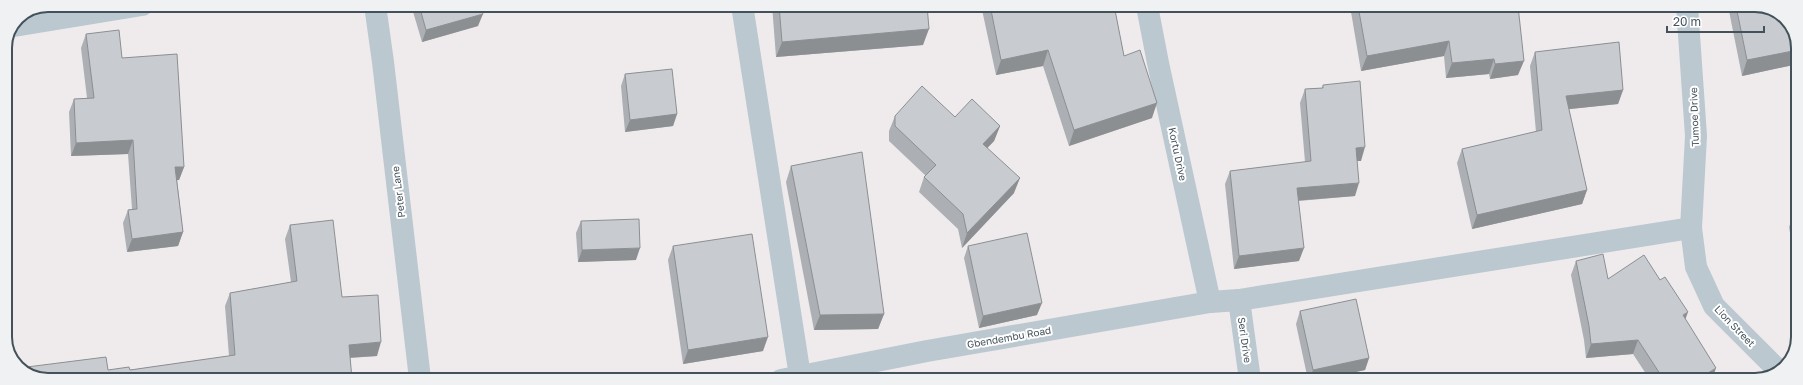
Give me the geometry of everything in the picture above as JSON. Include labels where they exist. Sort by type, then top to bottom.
[{"type":"street","points":[[21,25],[99,12]]},
{"type":"street","name":"Peter Lane","points":[[375,12],[384,70],[419,373]]},
{"type":"street","points":[[743,12],[790,373]]},
{"type":"street","name":"Kortu Drive","points":[[1148,12],[1210,302]]},
{"type":"street","name":"Tumoe Drive","points":[[1687,12],[1696,136],[1691,228]]},
{"type":"street","name":"Gbendembu Road","points":[[816,373],[927,351],[1210,302],[1239,300],[1691,228]]},
{"type":"street","name":"Lion Street","points":[[1691,228],[1696,267],[1714,306],[1775,367]]},
{"type":"street","name":"Seri Drive","points":[[1239,300],[1249,373]]},
{"type":"building","points":[[421,12],[482,12],[483,14],[426,30]]},
{"type":"building","points":[[780,12],[928,12],[929,29],[782,42]]},
{"type":"building","points":[[991,12],[1115,12],[1124,56],[1140,50],[1157,103],[1074,130],[1048,50],[1001,60]]},
{"type":"building","points":[[1359,12],[1519,12],[1524,61],[1495,64],[1494,59],[1452,63],[1449,41],[1367,56]]},
{"type":"building","points":[[1737,12],[1762,13],[1779,21],[1788,34],[1791,51],[1747,60]]},
{"type":"building","points":[[119,30],[122,58],[177,54],[184,167],[175,167],[183,232],[132,239],[128,210],[137,209],[133,140],[76,143],[74,99],[94,98],[86,34]]},
{"type":"building","points":[[1619,42],[1623,90],[1566,96],[1587,190],[1477,215],[1462,149],[1542,130],[1535,52]]},
{"type":"building","points":[[672,69],[677,114],[630,120],[625,74]]},
{"type":"building","points":[[1360,81],[1365,147],[1356,148],[1359,183],[1297,188],[1304,248],[1239,256],[1230,171],[1311,161],[1305,89],[1323,88],[1323,85]]},
{"type":"building","points":[[922,86],[955,117],[972,99],[1000,126],[983,144],[1020,178],[967,233],[963,214],[924,177],[936,165],[895,126],[895,116]]},
{"type":"building","points":[[862,152],[884,314],[820,315],[791,166]]},
{"type":"building","points":[[639,219],[640,248],[582,250],[581,221]]},
{"type":"building","points":[[333,220],[342,297],[378,295],[381,342],[349,345],[351,373],[48,373],[34,370],[28,367],[106,357],[108,370],[129,367],[130,370],[235,355],[230,293],[297,281],[290,225]]},
{"type":"building","points":[[1027,233],[1042,303],[983,316],[968,246]]},
{"type":"building","points":[[752,234],[768,337],[688,350],[673,246]]},
{"type":"building","points":[[1603,254],[1608,279],[1644,255],[1660,280],[1665,277],[1688,312],[1683,315],[1716,368],[1708,373],[1659,373],[1638,340],[1591,344],[1589,326],[1576,261]]},
{"type":"building","points":[[1356,299],[1369,358],[1313,370],[1300,311]]}]
